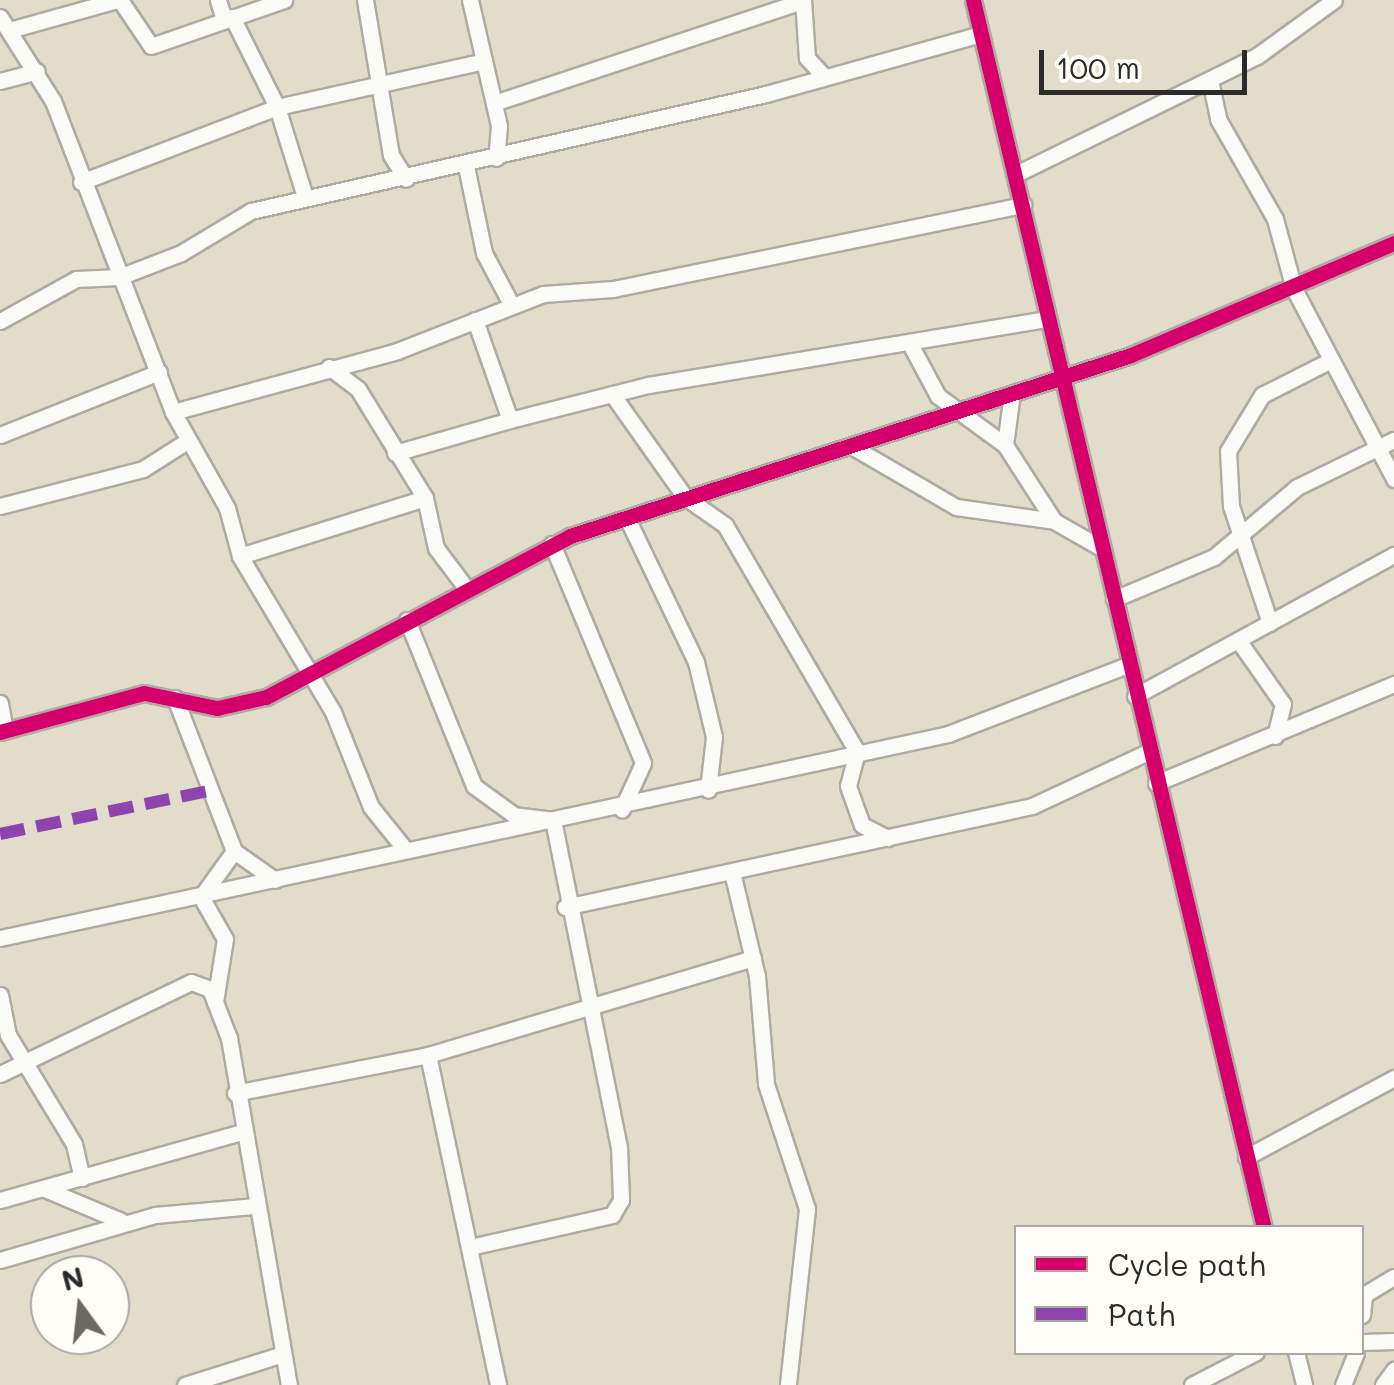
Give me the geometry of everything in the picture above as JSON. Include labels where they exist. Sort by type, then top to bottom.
[{"type":"street","points":[[13,29],[119,0],[151,46],[284,0]]},
{"type":"street","points":[[218,0],[277,107],[305,197]]},
{"type":"street","points":[[365,0],[391,155],[406,178]]},
{"type":"street","points":[[470,0],[494,103],[496,158]]},
{"type":"street","points":[[494,103],[788,12],[803,0]]},
{"type":"street","points":[[803,0],[807,58],[824,76]]},
{"type":"street","points":[[973,0],[1016,174],[1057,374],[1103,549],[1148,752],[1263,1225]]},
{"type":"street","points":[[1016,174],[1210,80],[1334,0]]},
{"type":"street","points":[[788,12],[805,23]]},
{"type":"street","points":[[0,17],[13,29],[37,71],[173,412],[202,463],[240,556],[309,677],[392,847]]},
{"type":"street","points":[[0,321],[76,279],[119,277],[251,211],[466,166],[981,34]]},
{"type":"street","points":[[81,182],[277,107],[484,61]]},
{"type":"street","points":[[0,80],[37,71]]},
{"type":"street","points":[[1210,80],[1218,120],[1274,220],[1294,288],[1394,479]]},
{"type":"street","points":[[466,166],[484,253],[512,304]]},
{"type":"street","points":[[173,412],[328,367],[475,320],[512,304],[1022,205]]},
{"type":"street","points":[[0,703],[2,731],[132,694],[238,706],[309,677],[406,620],[552,544],[1012,393],[1294,288],[1394,243]]},
{"type":"street","points":[[395,453],[612,394],[1046,319]]},
{"type":"street","points":[[475,320],[510,420]]},
{"type":"street","points":[[910,344],[954,410],[1005,445],[1054,521]]},
{"type":"street","points":[[1270,623],[1227,491],[1234,431],[1262,395],[1329,361]]},
{"type":"street","points":[[328,367],[351,380],[425,498],[436,548],[466,588]]},
{"type":"street","points":[[0,435],[159,372]]},
{"type":"street","points":[[1005,445],[1012,393]]},
{"type":"street","points":[[612,394],[685,498],[724,525],[857,752],[848,786],[862,826],[888,838]]},
{"type":"street","points":[[1114,599],[1214,557],[1240,530],[1319,474],[1394,440]]},
{"type":"street","points":[[156,463],[187,441]]},
{"type":"street","points":[[849,446],[878,453],[956,507],[1054,521],[1103,549]]},
{"type":"street","points":[[0,506],[156,463],[202,463]]},
{"type":"street","points":[[240,556],[425,498]]},
{"type":"street","points":[[627,518],[696,662],[714,737],[708,790]]},
{"type":"street","points":[[552,544],[643,763],[622,809]]},
{"type":"street","points":[[1135,696],[1394,555]]},
{"type":"street","points":[[406,620],[474,786],[514,815],[553,820]]},
{"type":"street","points":[[1238,640],[1284,704],[1275,736]]},
{"type":"street","points":[[0,938],[276,880],[392,847],[622,809],[948,734],[1128,665]]},
{"type":"street","points":[[1156,783],[1394,684]]},
{"type":"street","points":[[175,698],[234,851],[276,880]]},
{"type":"street","points":[[565,907],[1032,806],[1148,752]]},
{"type":"street","points":[[470,1247],[617,1209],[619,1147],[592,1005],[565,907],[553,820]]},
{"type":"street","points":[[201,897],[234,851]]},
{"type":"street","points":[[732,872],[753,958],[766,1084],[807,1210],[788,1385]]},
{"type":"street","points":[[201,897],[225,939],[216,1002],[289,1385]]},
{"type":"street","points":[[235,1093],[428,1056],[753,958]]},
{"type":"street","points":[[0,1074],[191,982],[204,984],[216,1002]]},
{"type":"street","points":[[0,996],[25,1063],[74,1144],[82,1178]]},
{"type":"street","points":[[428,1056],[498,1385]]},
{"type":"street","points":[[1246,1157],[1394,1078]]},
{"type":"street","points":[[0,1200],[239,1134]]},
{"type":"street","points":[[45,1189],[126,1221]]},
{"type":"street","points":[[0,1260],[126,1221],[253,1206]]},
{"type":"street","points":[[1364,1294],[1394,1277]]},
{"type":"street","points":[[1364,1342],[1394,1341]]},
{"type":"street","points":[[185,1385],[282,1354]]},
{"type":"street","points":[[1192,1385],[1250,1355]]},
{"type":"street","points":[[1297,1355],[1304,1385]]},
{"type":"street","points":[[1342,1385],[1355,1355]]},
{"type":"street","points":[[1384,1385],[1394,1370]]},
{"type":"marked path","points":[[0,834],[208,791]]},
{"type":"cycle path","points":[[973,0],[1263,1225]]},
{"type":"cycle path","points":[[0,732],[144,693],[217,708],[266,697],[570,536],[1131,355],[1394,243]]}]
